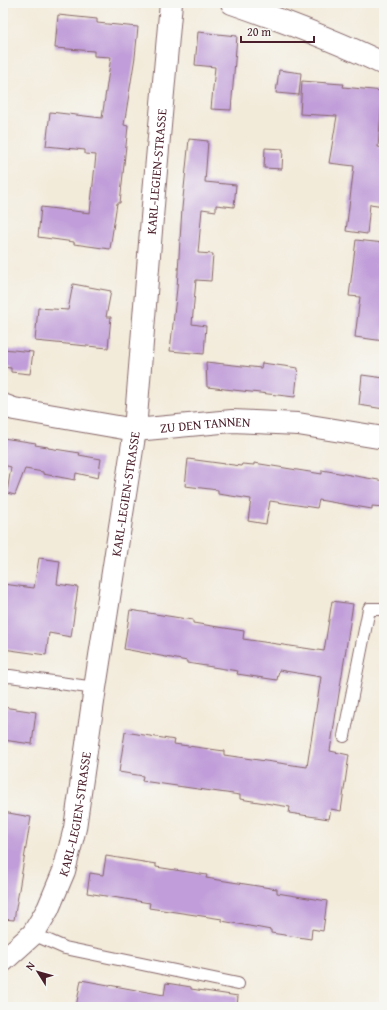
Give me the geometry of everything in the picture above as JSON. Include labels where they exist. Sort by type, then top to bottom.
[{"type":"street","name":"KARL-LEGIEN-STRASSE","points":[[3,961],[33,934],[48,909],[64,871],[75,828],[135,430],[171,3]]},
{"type":"street","points":[[232,3],[348,46],[384,64]]},
{"type":"street","name":"ZU DEN TANNEN","points":[[3,405],[14,409],[135,430],[232,421],[298,424],[384,438]]},
{"type":"lane","points":[[344,736],[369,609],[384,609]]},
{"type":"lane","points":[[3,677],[10,676],[95,688]]},
{"type":"lane","points":[[33,934],[65,948],[238,984]]},
{"type":"building","points":[[58,15],[97,19],[97,23],[138,27],[135,57],[124,125],[128,126],[120,203],[117,203],[110,249],[38,237],[41,207],[90,213],[96,155],[85,154],[85,150],[46,146],[50,112],[102,118],[111,57],[94,56],[94,51],[55,48]]},
{"type":"building","points":[[198,32],[237,36],[231,110],[211,109],[215,67],[195,65]]},
{"type":"building","points":[[279,70],[301,73],[299,95],[276,93]]},
{"type":"building","points":[[302,81],[344,84],[343,87],[383,91],[378,147],[384,148],[384,206],[370,204],[367,234],[346,231],[354,166],[329,163],[337,116],[300,114]]},
{"type":"building","points":[[189,139],[208,141],[205,182],[236,185],[234,207],[216,205],[216,211],[202,209],[198,253],[213,254],[211,281],[196,280],[192,324],[206,326],[204,354],[170,351],[177,288],[182,208]]},
{"type":"building","points":[[265,148],[283,149],[282,169],[264,168]]},
{"type":"building","points":[[356,240],[384,243],[384,341],[355,337],[360,297],[349,296]]},
{"type":"building","points":[[73,284],[111,291],[106,317],[111,317],[108,348],[35,341],[38,308],[68,310]]},
{"type":"building","points":[[3,349],[33,352],[30,374],[11,372],[11,368],[3,367]]},
{"type":"building","points":[[206,362],[261,368],[262,363],[298,368],[295,397],[207,387]]},
{"type":"building","points":[[362,375],[384,378],[384,409],[359,405]]},
{"type":"building","points":[[3,438],[36,443],[35,445],[80,453],[79,455],[101,459],[98,478],[76,473],[75,480],[25,469],[15,495],[7,493],[11,467],[3,465]]},
{"type":"building","points":[[188,459],[241,466],[242,464],[254,465],[254,463],[322,474],[322,470],[384,481],[384,507],[372,506],[372,509],[319,500],[317,508],[270,501],[266,524],[248,521],[251,499],[218,494],[218,490],[185,486]]},
{"type":"building","points":[[39,558],[60,561],[57,584],[78,587],[71,637],[49,633],[46,655],[3,649],[3,584],[34,588]]},
{"type":"building","points":[[332,601],[353,604],[330,751],[349,755],[341,811],[331,809],[329,819],[289,813],[290,807],[240,799],[240,795],[142,781],[143,776],[119,772],[125,732],[175,740],[174,744],[224,751],[224,755],[307,767],[321,677],[279,670],[277,680],[237,674],[238,671],[187,663],[187,661],[124,649],[130,610],[193,620],[193,623],[244,631],[243,639],[324,651]]},
{"type":"building","points":[[3,707],[36,712],[32,744],[3,740]]},
{"type":"building","points":[[3,812],[31,817],[14,920],[3,919]]},
{"type":"building","points":[[106,856],[156,864],[156,867],[207,875],[206,878],[277,889],[277,893],[327,901],[323,931],[312,929],[311,939],[271,933],[271,930],[222,921],[222,919],[149,908],[150,903],[87,893],[90,873],[103,875]]},
{"type":"building","points":[[81,980],[164,995],[166,983],[191,987],[191,989],[238,996],[237,1007],[76,1007]]}]
